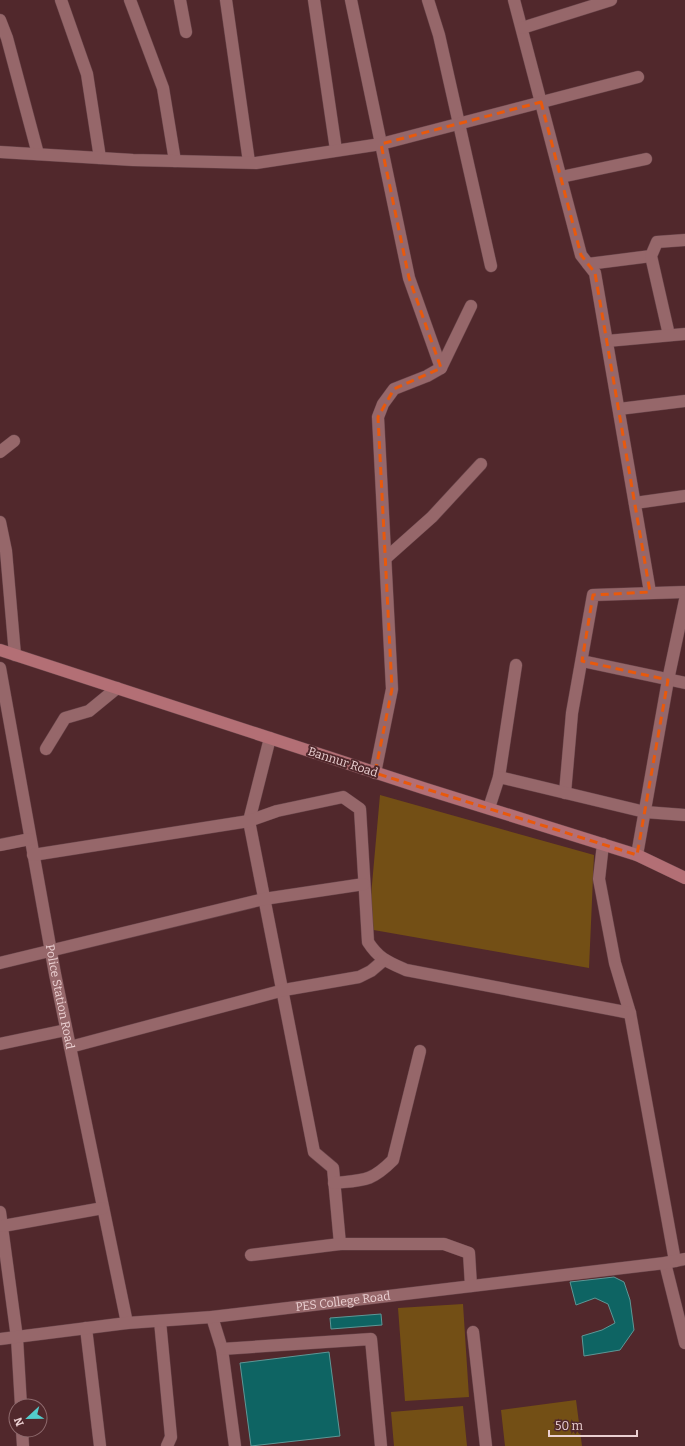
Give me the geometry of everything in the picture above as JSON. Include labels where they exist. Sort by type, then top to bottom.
[{"type":"main road","name":"Bannur Road","points":[[0,650],[375,773],[637,855],[685,878]]},
{"type":"street","points":[[61,0],[87,74],[100,158]]},
{"type":"street","points":[[130,0],[163,88],[175,161]]},
{"type":"street","points":[[180,0],[186,32]]},
{"type":"street","points":[[226,0],[249,162]]},
{"type":"street","points":[[314,0],[336,150]]},
{"type":"street","points":[[351,0],[409,278],[441,368]]},
{"type":"street","points":[[428,0],[439,35],[491,266]]},
{"type":"street","points":[[514,0],[580,255],[596,273],[650,592]]},
{"type":"street","points":[[522,28],[610,0]]},
{"type":"street","points":[[0,20],[7,38],[38,154]]},
{"type":"street","points":[[0,152],[100,158],[249,162],[381,144],[638,77]]},
{"type":"street","points":[[561,178],[646,159]]},
{"type":"street","points":[[669,335],[651,256],[657,242],[685,240]]},
{"type":"street","points":[[588,264],[651,256]]},
{"type":"street","points":[[375,773],[392,689],[378,417],[383,404],[394,389],[427,376],[441,368],[471,306]]},
{"type":"street","points":[[607,341],[685,334]]},
{"type":"street","points":[[619,409],[685,401]]},
{"type":"street","points":[[0,452],[14,441]]},
{"type":"street","points":[[386,558],[432,517],[482,464]]},
{"type":"street","points":[[635,503],[685,496]]},
{"type":"street","points":[[0,522],[6,551],[15,654]]},
{"type":"street","points":[[565,793],[572,713],[593,595],[685,592]]},
{"type":"street","points":[[637,855],[668,680],[685,600]]},
{"type":"street","points":[[582,661],[685,684]]},
{"type":"street","points":[[489,808],[499,777],[516,665]]},
{"type":"street","name":"Police Station Road","points":[[0,668],[66,1030],[126,1323]]},
{"type":"street","points":[[46,749],[65,718],[89,711],[117,688]]},
{"type":"street","points":[[270,738],[249,820],[264,899],[284,990],[314,1152],[333,1168],[340,1244]]},
{"type":"street","points":[[499,777],[645,812],[685,815]]},
{"type":"street","points":[[33,855],[249,820],[277,811],[343,797],[360,809],[368,942],[376,954],[384,960],[406,970],[630,1013]]},
{"type":"street","points":[[0,845],[30,839]]},
{"type":"street","points":[[603,844],[599,878],[615,963],[630,1013],[675,1261],[685,1343]]},
{"type":"street","points":[[0,963],[264,899],[364,884]]},
{"type":"street","points":[[70,1048],[284,990],[359,977],[371,972],[384,960]]},
{"type":"street","points":[[0,1044],[66,1030]]},
{"type":"street","points":[[334,1183],[369,1179],[380,1173],[394,1160],[420,1051]]},
{"type":"street","points":[[3,1226],[103,1208]]},
{"type":"street","points":[[0,1212],[17,1338],[21,1398]]},
{"type":"street","points":[[251,1255],[340,1244],[444,1244],[469,1253],[471,1286]]},
{"type":"street","name":"PES College Road","points":[[0,1339],[126,1323],[212,1317],[675,1261]]},
{"type":"street","points":[[212,1317],[222,1349],[235,1446]]},
{"type":"street","points":[[160,1321],[171,1437],[167,1446]]},
{"type":"street","points":[[86,1328],[100,1446]]},
{"type":"street","points":[[473,1332],[486,1446]]},
{"type":"street","points":[[222,1349],[371,1339],[381,1446]]},
{"type":"highlighted area","points":[[541,102],[581,255],[595,273],[650,592],[593,595],[582,661],[668,680],[637,855],[375,773],[392,689],[378,417],[394,389],[441,368],[409,278],[381,144]]},
{"type":"shaded area","points":[[380,795],[594,855],[589,968],[368,929]]},
{"type":"shaded area","points":[[463,1304],[469,1397],[405,1401],[398,1308]]},
{"type":"shaded area","points":[[576,1400],[582,1446],[505,1446],[501,1410]]},
{"type":"shaded area","points":[[463,1406],[467,1446],[394,1446],[391,1412]]},
{"type":"building","points":[[614,1277],[624,1282],[630,1300],[634,1330],[620,1350],[584,1356],[582,1336],[602,1330],[615,1323],[608,1304],[595,1298],[576,1305],[570,1282]]},
{"type":"building","points":[[381,1314],[382,1325],[331,1329],[330,1318]]},
{"type":"building","points":[[329,1352],[340,1436],[251,1446],[240,1363]]}]
